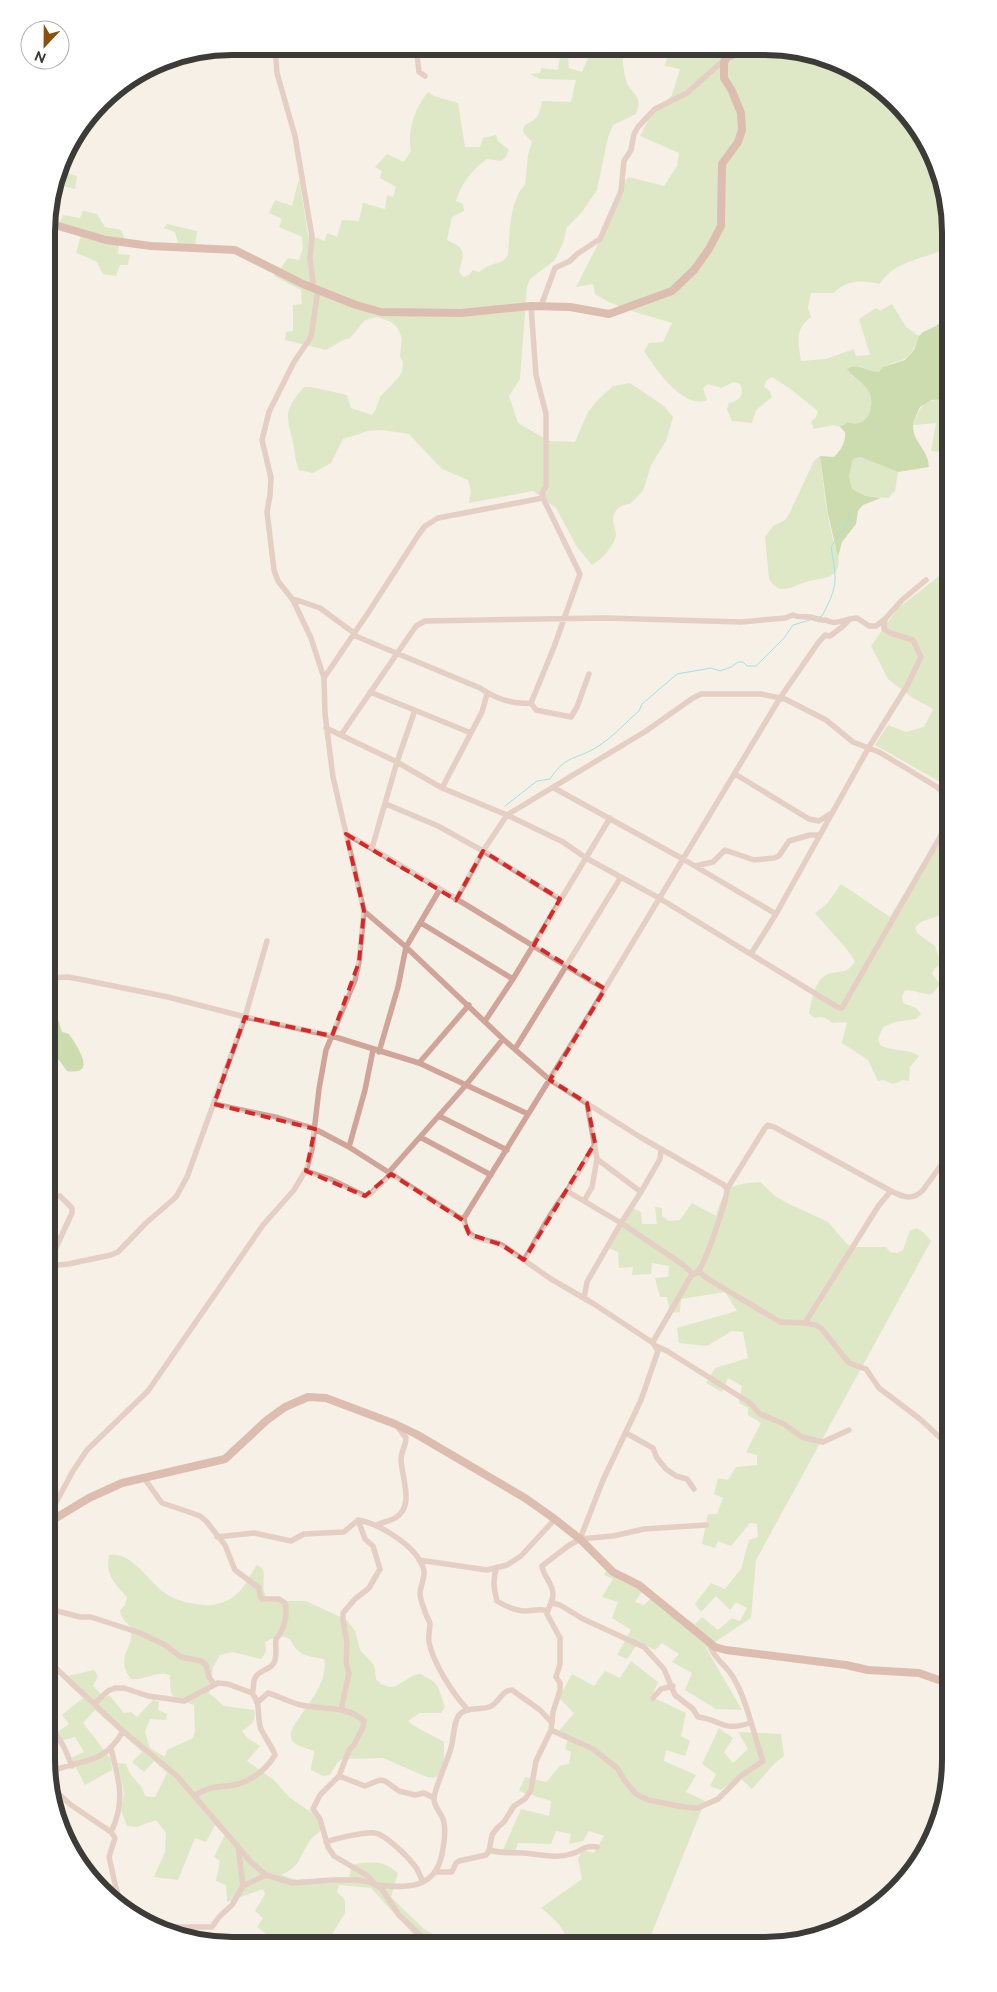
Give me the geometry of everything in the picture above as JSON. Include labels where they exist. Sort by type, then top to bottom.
[{"type":"street","points":[[55,1506],[73,1471],[87,1450],[148,1391],[263,1224],[294,1190],[306,1171],[315,1129],[319,1089],[326,1050],[357,971],[364,910],[333,777],[326,728],[324,678],[311,638],[291,598],[278,581],[274,570],[267,512],[271,478],[262,440],[269,412],[294,362],[311,337],[315,289],[310,258],[312,236],[310,219],[295,136],[278,73],[276,55]]},
{"type":"street","points":[[418,55],[417,65],[419,72],[425,76]]},
{"type":"street","points":[[541,306],[555,268],[570,261],[577,254],[600,239],[621,190],[624,161],[631,150],[634,134],[638,127],[655,109],[687,93],[726,58],[736,55]]},
{"type":"street","points":[[55,225],[106,240],[152,246],[235,250],[315,289],[356,305],[384,312],[461,313],[541,306],[570,307],[609,314],[672,291],[705,256],[720,226],[722,164],[738,142],[742,130],[741,113],[723,75],[726,58]]},
{"type":"street","points":[[531,306],[536,375],[546,414],[546,486],[542,494],[580,574],[554,647],[531,703]]},
{"type":"street","points":[[324,678],[405,553],[419,534],[432,521],[467,512],[543,498]]},
{"type":"street","points":[[341,734],[416,626],[425,621],[615,618],[741,622],[785,618],[793,615],[838,622],[857,618],[869,626],[876,626],[902,600],[926,580]]},
{"type":"street","points":[[291,598],[320,608],[354,634],[480,688],[487,694],[514,703],[531,703]]},
{"type":"street","points":[[849,1430],[823,1442],[802,1437],[784,1424],[766,1418],[750,1403],[551,1279],[502,1245],[480,1240],[469,1234],[465,1228],[464,1218],[550,1080],[780,698],[825,635],[830,636],[850,618]]},
{"type":"street","points":[[751,954],[776,914],[869,747],[907,686],[921,657],[913,640],[890,633],[884,629],[885,619]]},
{"type":"street","points":[[531,703],[536,710],[544,713],[571,717],[577,707],[589,674]]},
{"type":"street","points":[[370,692],[471,733]]},
{"type":"street","points":[[442,788],[482,712],[487,694]]},
{"type":"street","points":[[456,900],[483,851],[507,815],[646,731],[701,694],[761,694],[785,699],[826,720],[853,742],[869,747],[942,789]]},
{"type":"street","points":[[372,848],[397,762],[415,710]]},
{"type":"street","points":[[326,728],[397,762],[442,788],[547,834],[659,898],[842,1008],[942,834]]},
{"type":"street","points":[[735,774],[809,819],[819,821],[827,818],[834,810]]},
{"type":"street","points":[[937,787],[942,792]]},
{"type":"street","points":[[554,788],[683,859],[776,914]]},
{"type":"street","points":[[386,804],[438,826],[483,851],[560,899]]},
{"type":"street","points":[[485,1021],[534,945],[610,818]]},
{"type":"street","points":[[346,834],[605,989]]},
{"type":"street","points":[[695,866],[713,862],[725,850],[754,860],[774,858],[779,856],[789,841],[810,835],[820,835]]},
{"type":"street","points":[[515,1049],[621,877]]},
{"type":"street","points":[[349,1147],[364,1090],[398,987],[406,947],[440,889]]},
{"type":"street","points":[[364,910],[550,1080],[661,1149],[724,1184],[727,1189]]},
{"type":"street","points":[[421,923],[513,979]]},
{"type":"street","points":[[55,1265],[115,1253],[176,1197],[187,1177],[245,1017],[267,941]]},
{"type":"street","points":[[55,978],[68,977],[194,1003],[245,1017],[332,1036],[419,1064],[528,1114]]},
{"type":"street","points":[[419,1064],[469,1005]]},
{"type":"street","points":[[306,1171],[330,1179],[365,1196],[370,1194],[466,1085],[503,1039]]},
{"type":"street","points":[[584,1201],[592,1187],[597,1159],[587,1103]]},
{"type":"street","points":[[214,1104],[275,1117],[315,1129],[349,1147],[460,1218],[464,1218]]},
{"type":"street","points":[[439,1116],[507,1150]]},
{"type":"street","points":[[654,1344],[668,1314],[696,1272],[717,1224],[727,1189],[768,1125],[891,1191],[911,1198],[918,1196],[942,1164]]},
{"type":"street","points":[[420,1137],[492,1175]]},
{"type":"street","points":[[524,1260],[535,1238],[546,1224],[594,1146]]},
{"type":"street","points":[[584,1298],[586,1282],[660,1159],[661,1149]]},
{"type":"street","points":[[597,1159],[641,1192]]},
{"type":"street","points":[[567,1191],[621,1223],[682,1264],[780,1322],[805,1323],[821,1328],[849,1363],[866,1369],[880,1388],[920,1419],[942,1439]]},
{"type":"street","points":[[805,1323],[879,1205],[891,1191]]},
{"type":"street","points":[[55,1249],[72,1212],[72,1208],[60,1196]]},
{"type":"street","points":[[580,1539],[603,1480],[641,1400],[658,1351],[654,1344]]},
{"type":"street","points":[[55,1518],[88,1498],[122,1483],[225,1459],[267,1420],[285,1407],[308,1397],[326,1398],[395,1424],[451,1454],[555,1519],[580,1539],[611,1571],[639,1585],[684,1620],[709,1643],[726,1650],[759,1655],[846,1665],[870,1670],[919,1673],[942,1681]]},
{"type":"street","points":[[377,1525],[396,1518],[406,1504],[401,1460],[406,1438],[395,1424]]},
{"type":"street","points":[[626,1433],[653,1448],[657,1458],[666,1469],[676,1476],[687,1479],[694,1489]]},
{"type":"street","points":[[144,1478],[162,1503],[200,1516],[206,1521],[224,1545],[235,1570],[258,1588],[262,1599],[279,1599],[285,1603],[287,1611],[281,1633],[276,1639],[276,1658],[271,1667],[258,1674],[252,1693]]},
{"type":"street","points":[[419,1560],[487,1570],[508,1565],[521,1556],[555,1519]]},
{"type":"street","points":[[217,1537],[254,1533],[292,1541],[304,1534],[344,1532],[358,1520]]},
{"type":"street","points":[[358,1520],[377,1525],[405,1543],[419,1560],[424,1572],[420,1594],[425,1608],[425,1616],[430,1623],[428,1635],[432,1654],[450,1689],[468,1710]]},
{"type":"street","points":[[342,1710],[349,1673],[346,1663],[347,1643],[342,1620],[343,1613],[355,1599],[369,1588],[380,1570],[372,1546],[365,1539],[358,1520]]},
{"type":"street","points":[[436,1872],[452,1872],[459,1861],[486,1854],[489,1850],[492,1835],[504,1822],[514,1806],[525,1799],[531,1790],[536,1761],[551,1727],[553,1712],[560,1690],[560,1683],[556,1677],[560,1664],[560,1638],[549,1620],[547,1611],[552,1604],[552,1588],[542,1570],[542,1566],[580,1539],[613,1536],[644,1529],[706,1525]]},
{"type":"street","points":[[497,1568],[493,1576],[493,1586],[497,1601],[506,1606],[524,1611],[543,1609],[547,1611]]},
{"type":"street","points":[[552,1604],[560,1605],[583,1619],[644,1647],[664,1669],[673,1686],[675,1695],[693,1709],[698,1717],[729,1727],[750,1723]]},
{"type":"street","points":[[55,1611],[80,1617],[91,1616],[140,1633],[181,1656],[201,1661],[206,1665],[209,1677],[214,1684]]},
{"type":"street","points":[[55,1667],[123,1731],[177,1776],[251,1862],[266,1875],[292,1883],[358,1880],[376,1885],[406,1888],[423,1882],[436,1872],[440,1866],[445,1831],[444,1821],[434,1798],[450,1751],[457,1719],[460,1714],[468,1710],[482,1709],[496,1704],[508,1690],[512,1690],[540,1710],[551,1727],[593,1749],[617,1768],[636,1794],[648,1800],[698,1808],[718,1799],[741,1776],[763,1762],[733,1676],[711,1650],[709,1643]]},
{"type":"street","points":[[94,1704],[115,1688],[124,1688],[148,1696],[184,1701],[214,1684],[228,1684],[252,1693],[258,1702],[261,1729],[275,1755],[263,1770],[249,1779],[238,1784],[211,1787],[194,1796]]},
{"type":"street","points":[[653,1698],[661,1690],[673,1686]]},
{"type":"street","points":[[258,1702],[268,1692],[300,1705],[342,1710],[358,1715],[364,1721],[363,1727],[350,1750],[339,1776],[320,1795],[314,1809],[320,1819],[326,1842],[334,1856],[368,1876],[381,1888],[399,1915],[422,1937]]},
{"type":"street","points":[[55,1771],[93,1759],[111,1749],[123,1731]]},
{"type":"street","points":[[55,1733],[64,1747],[72,1766]]},
{"type":"street","points":[[111,1749],[119,1782],[121,1801],[111,1832]]},
{"type":"street","points":[[339,1776],[365,1786],[380,1780],[399,1791],[415,1795],[424,1794],[434,1798]]},
{"type":"street","points":[[58,1794],[70,1805],[111,1832],[115,1838],[109,1857],[119,1896]]},
{"type":"street","points":[[326,1842],[335,1838],[363,1834],[374,1833],[382,1836],[415,1866],[423,1882]]},
{"type":"street","points":[[238,1846],[243,1886]]},
{"type":"street","points":[[489,1850],[504,1854],[524,1853],[560,1856],[572,1854],[586,1847],[597,1847]]},
{"type":"street","points":[[173,1927],[212,1927],[219,1916],[232,1905],[243,1886],[266,1875]]},
{"type":"highlighted area","points":[[346,834],[456,900],[483,851],[560,899],[534,945],[605,989],[550,1080],[587,1103],[595,1143],[524,1260],[502,1245],[469,1234],[464,1221],[391,1174],[365,1196],[306,1171],[315,1129],[214,1104],[245,1017],[332,1036],[359,962],[364,911]]},
{"type":"green space","points":[[589,55],[623,55],[625,77],[637,98],[638,109],[636,114],[613,125],[608,137],[597,190],[582,212],[567,227],[563,243],[555,260],[530,279],[527,287],[520,379],[509,396],[518,423],[549,441],[575,442],[588,412],[613,386],[630,383],[664,406],[673,417],[666,441],[651,465],[643,491],[630,504],[621,506],[616,511],[613,516],[615,539],[605,554],[592,565],[577,547],[556,508],[533,491],[469,503],[471,492],[468,480],[442,469],[409,434],[382,430],[368,431],[343,439],[331,463],[313,473],[299,470],[288,418],[293,401],[304,387],[311,387],[347,395],[351,408],[372,415],[380,397],[399,377],[402,371],[403,362],[400,356],[402,338],[397,327],[391,322],[378,317],[365,320],[350,338],[326,350],[285,340],[286,332],[293,331],[293,305],[302,304],[301,290],[274,276],[276,274],[237,254],[206,250],[119,245],[118,254],[130,255],[128,265],[120,265],[116,276],[103,274],[96,261],[76,253],[81,235],[55,229],[55,221],[60,222],[63,215],[80,218],[83,211],[97,214],[105,227],[121,230],[126,242],[176,246],[178,243],[175,232],[164,228],[167,224],[197,231],[195,247],[235,249],[281,268],[288,258],[299,260],[303,248],[302,237],[279,227],[282,219],[269,213],[275,200],[292,206],[299,179],[308,235],[325,241],[327,233],[337,237],[342,220],[359,221],[363,203],[385,209],[387,195],[393,197],[396,187],[380,178],[382,171],[375,167],[387,154],[404,162],[411,151],[410,135],[413,120],[419,105],[428,92],[434,96],[458,103],[465,147],[480,147],[483,138],[496,135],[498,141],[509,150],[506,157],[501,161],[487,159],[472,172],[456,201],[463,204],[464,211],[452,217],[447,240],[461,249],[463,255],[459,272],[463,277],[469,275],[473,270],[479,272],[488,266],[503,261],[508,255],[513,209],[525,185],[528,155],[532,142],[523,132],[524,126],[537,116],[542,101],[571,102],[576,80],[540,79],[530,74],[540,73],[541,68],[558,70],[560,57],[568,58],[569,68],[582,72]]},
{"type":"green space","points":[[668,55],[776,55],[822,64],[843,73],[882,99],[905,124],[924,154],[933,175],[939,198],[942,221],[942,250],[903,264],[894,269],[880,284],[856,282],[844,285],[834,293],[811,293],[808,308],[811,317],[800,331],[799,348],[801,361],[826,359],[854,349],[856,356],[870,355],[859,319],[876,308],[880,311],[892,304],[906,327],[919,336],[915,347],[906,358],[885,367],[879,372],[872,372],[860,366],[851,375],[865,386],[870,393],[871,406],[866,419],[862,422],[856,424],[848,422],[840,427],[833,425],[814,429],[811,422],[816,417],[818,411],[772,377],[766,381],[764,387],[769,390],[772,397],[756,410],[752,423],[732,421],[727,409],[729,403],[739,399],[742,394],[740,384],[734,382],[721,388],[708,384],[703,388],[707,400],[689,399],[679,393],[662,377],[644,351],[649,343],[663,342],[672,323],[613,304],[595,294],[593,284],[576,287],[613,215],[625,180],[629,177],[664,186],[677,166],[679,153],[640,136],[648,121],[672,95],[680,69],[665,66]]},
{"type":"green space","points":[[65,173],[77,176],[75,189],[61,186]]},
{"type":"green space","points":[[942,321],[942,399],[932,400],[920,407],[913,424],[915,437],[926,455],[929,467],[898,472],[860,457],[853,459],[849,476],[852,489],[866,496],[881,498],[863,505],[858,511],[856,524],[842,542],[838,557],[828,514],[820,456],[834,457],[841,449],[845,439],[845,432],[840,427],[848,422],[855,424],[866,419],[871,407],[870,394],[867,389],[847,369],[859,367],[879,372],[883,367],[905,360],[914,350],[919,336]]},
{"type":"green space","points":[[936,400],[942,400],[942,452],[931,451],[936,423],[913,425],[922,407]]},
{"type":"green space","points":[[820,456],[826,506],[838,555],[837,571],[825,578],[806,582],[791,588],[777,588],[769,579],[765,537],[773,526],[785,520],[814,461]]},
{"type":"green space","points":[[860,457],[898,472],[895,491],[888,498],[866,496],[852,489],[849,476],[853,459]]},
{"type":"green space","points":[[942,574],[942,783],[875,745],[888,725],[906,732],[924,727],[933,709],[913,698],[888,679],[871,646],[898,608]]},
{"type":"green space","points":[[942,829],[942,914],[925,920],[915,928],[918,934],[935,946],[941,964],[935,968],[932,974],[940,984],[932,994],[905,990],[902,996],[903,1003],[916,1008],[921,1014],[916,1019],[895,1022],[883,1027],[878,1039],[880,1045],[919,1056],[910,1067],[909,1081],[902,1080],[893,1083],[884,1080],[878,1081],[868,1060],[842,1043],[847,1022],[832,1023],[828,1019],[814,1018],[809,1013],[817,984],[821,979],[825,975],[847,970],[855,962],[844,946],[815,913],[826,905],[841,884],[890,917]]},
{"type":"green space","points":[[55,1017],[58,1019],[62,1032],[69,1034],[83,1058],[84,1064],[82,1069],[67,1071],[59,1060],[55,1059]]},
{"type":"green space","points":[[760,1182],[775,1196],[828,1222],[846,1243],[852,1247],[886,1247],[890,1252],[897,1253],[903,1250],[910,1230],[917,1228],[931,1241],[756,1560],[751,1618],[706,1648],[742,1710],[716,1709],[685,1690],[692,1673],[672,1662],[679,1654],[662,1643],[655,1650],[639,1642],[627,1659],[617,1655],[631,1630],[612,1618],[618,1602],[602,1597],[613,1579],[604,1575],[608,1568],[646,1585],[635,1602],[644,1605],[652,1597],[695,1624],[702,1617],[718,1630],[732,1618],[740,1621],[747,1608],[736,1602],[730,1610],[716,1596],[701,1612],[695,1604],[711,1583],[725,1589],[741,1569],[749,1540],[758,1537],[757,1524],[750,1523],[731,1546],[718,1541],[715,1548],[702,1544],[708,1514],[717,1514],[723,1498],[714,1494],[718,1478],[728,1480],[736,1467],[757,1465],[757,1455],[746,1452],[761,1423],[748,1415],[748,1408],[739,1403],[742,1386],[728,1378],[722,1392],[706,1383],[715,1368],[748,1358],[743,1332],[732,1331],[707,1346],[679,1343],[677,1328],[737,1311],[725,1292],[681,1299],[680,1312],[670,1313],[667,1297],[660,1297],[655,1278],[668,1277],[669,1266],[652,1263],[651,1274],[632,1275],[633,1267],[619,1268],[618,1252],[606,1247],[629,1206],[641,1212],[642,1224],[657,1224],[655,1207],[662,1208],[662,1216],[669,1221],[680,1220],[692,1203],[716,1216],[722,1198],[730,1188],[741,1184]]},
{"type":"green space","points":[[109,1555],[118,1555],[126,1558],[134,1563],[154,1584],[168,1595],[186,1602],[205,1605],[218,1604],[234,1597],[257,1565],[263,1569],[266,1596],[279,1601],[306,1601],[347,1620],[355,1631],[360,1650],[374,1665],[376,1679],[381,1684],[389,1687],[396,1686],[414,1675],[421,1674],[434,1682],[438,1687],[445,1707],[441,1713],[420,1713],[408,1721],[444,1742],[444,1763],[440,1775],[434,1778],[427,1777],[383,1758],[342,1759],[337,1763],[330,1775],[323,1776],[311,1770],[314,1751],[294,1743],[291,1738],[291,1732],[321,1682],[324,1671],[324,1659],[300,1652],[290,1639],[286,1637],[278,1637],[265,1642],[266,1651],[261,1659],[233,1652],[220,1655],[213,1667],[209,1693],[224,1706],[254,1710],[255,1717],[248,1727],[242,1731],[247,1738],[260,1746],[247,1761],[274,1780],[289,1797],[315,1815],[323,1827],[305,1848],[296,1865],[281,1875],[298,1880],[349,1877],[352,1865],[371,1862],[387,1866],[398,1873],[391,1897],[424,1929],[438,1937],[416,1937],[371,1888],[339,1885],[337,1892],[345,1900],[345,1913],[330,1937],[271,1937],[257,1927],[263,1918],[255,1911],[265,1894],[263,1889],[227,1902],[226,1885],[216,1881],[220,1861],[214,1857],[225,1835],[215,1825],[206,1842],[195,1838],[178,1880],[154,1877],[165,1852],[166,1833],[156,1820],[137,1827],[127,1826],[121,1810],[124,1794],[118,1763],[126,1764],[145,1796],[155,1797],[167,1773],[154,1761],[144,1772],[132,1762],[142,1752],[95,1710],[83,1723],[111,1759],[112,1770],[85,1785],[71,1758],[84,1752],[75,1737],[55,1742],[55,1734],[69,1724],[62,1715],[83,1698],[55,1671],[55,1664],[68,1676],[94,1670],[98,1676],[93,1686],[105,1698],[109,1695],[124,1713],[131,1712],[137,1717],[153,1700],[159,1702],[158,1710],[167,1714],[166,1720],[150,1719],[145,1732],[150,1748],[165,1757],[167,1750],[193,1738],[195,1731],[194,1705],[176,1699],[173,1696],[170,1675],[160,1674],[141,1679],[131,1679],[126,1671],[124,1659],[130,1643],[131,1630],[122,1617],[120,1610],[125,1605],[127,1597],[112,1579],[108,1562]]},
{"type":"green space","points":[[631,1661],[658,1682],[652,1697],[686,1713],[681,1736],[690,1741],[685,1756],[666,1750],[664,1761],[696,1775],[686,1792],[705,1801],[650,1937],[566,1937],[559,1924],[541,1908],[582,1879],[578,1859],[582,1850],[594,1853],[604,1836],[589,1831],[583,1841],[569,1844],[571,1834],[556,1831],[551,1844],[518,1843],[514,1855],[502,1852],[521,1809],[549,1816],[551,1801],[519,1791],[525,1777],[546,1782],[560,1766],[569,1764],[571,1752],[565,1749],[569,1736],[559,1731],[574,1713],[559,1698],[572,1674],[594,1686],[605,1671],[620,1678]]},
{"type":"green space","points":[[719,1728],[733,1738],[724,1752],[733,1763],[748,1749],[738,1732],[781,1734],[784,1756],[775,1763],[752,1789],[739,1777],[721,1790],[710,1786],[716,1774],[702,1764]]},
{"type":"waterway","points":[[819,617],[822,616],[827,606],[835,583],[831,547],[850,519],[849,510]]},
{"type":"waterway","points":[[505,806],[537,781],[550,779],[555,771],[566,762],[590,751],[608,739],[639,711],[642,704],[677,674],[711,668],[720,671],[738,662],[743,662],[747,666],[756,666],[784,638],[793,625],[810,620]]}]
